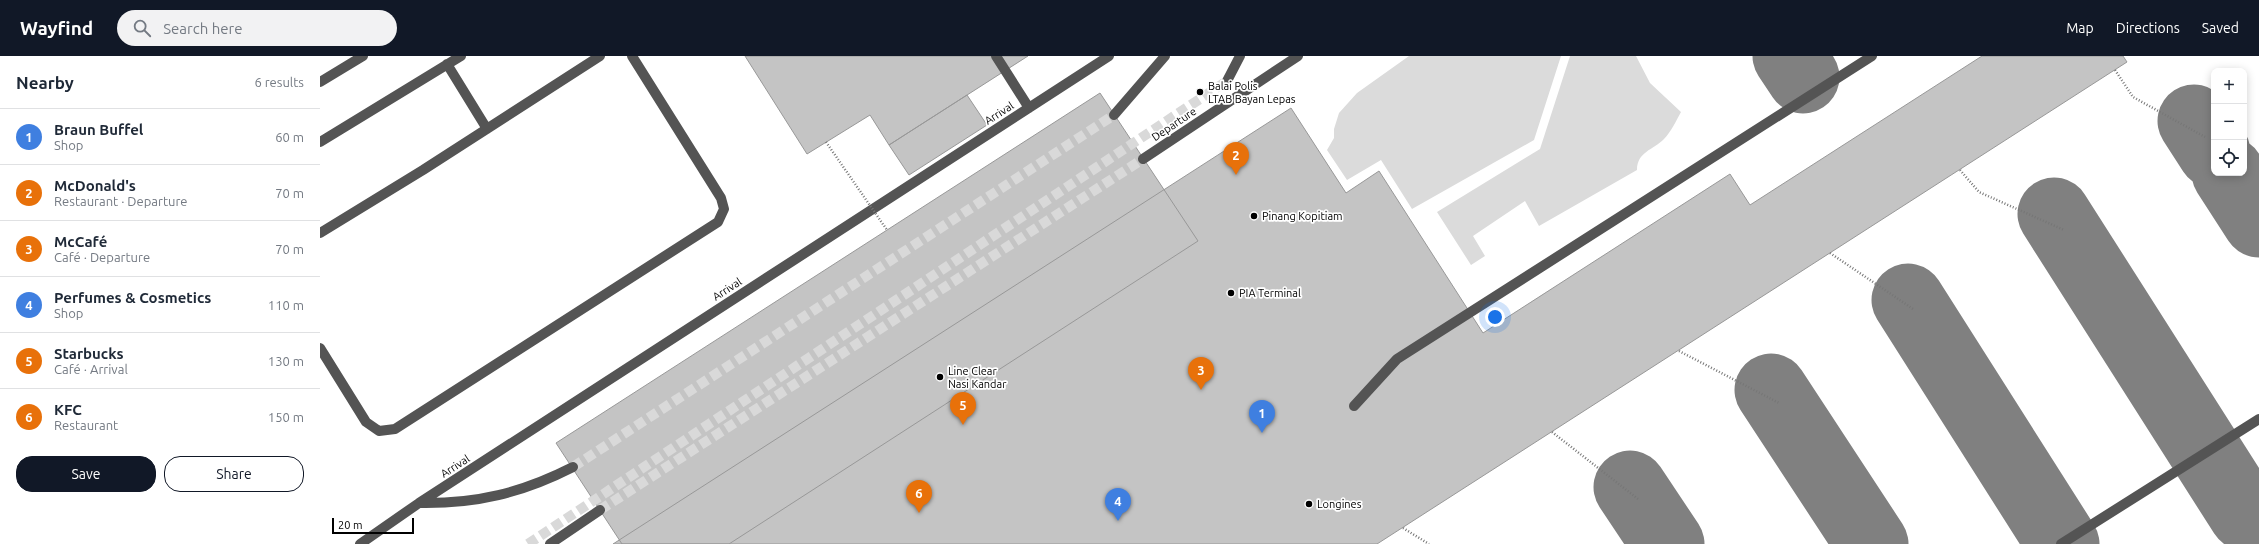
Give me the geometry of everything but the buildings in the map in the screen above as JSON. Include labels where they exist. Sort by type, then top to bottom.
[{"type":"street","points":[[320,82],[363,56]]},
{"type":"street","points":[[320,142],[461,56]]},
{"type":"street","points":[[320,233],[487,129],[600,56]]},
{"type":"street","points":[[320,348],[366,422],[379,431],[395,429],[718,222],[724,208],[721,198],[632,56]]},
{"type":"street","points":[[996,56],[1029,108]]},
{"type":"street","name":"Arrival","points":[[360,544],[419,503],[1109,56]]},
{"type":"street","points":[[1114,115],[1165,56]]},
{"type":"street","points":[[1227,81],[1240,56]]},
{"type":"street","name":"Departure","points":[[1143,159],[1298,56]]},
{"type":"street","points":[[1354,406],[1397,359],[1872,56]]},
{"type":"street","points":[[447,64],[487,129]]},
{"type":"street","points":[[2061,544],[2259,418]]},
{"type":"street","points":[[419,503],[455,504],[489,498],[542,483],[573,467]]},
{"type":"street","points":[[550,544],[600,510]]},
{"type":"path","points":[[2115,70],[2133,97],[2205,137]]},
{"type":"path","points":[[826,142],[887,230]]},
{"type":"path","points":[[1960,170],[1978,192],[2064,230]]},
{"type":"path","points":[[1830,254],[1913,309]]},
{"type":"path","points":[[1679,351],[1779,403]]},
{"type":"path","points":[[1552,432],[1638,499]]},
{"type":"path","points":[[1403,528],[1429,544]]},
{"type":"shaded area","points":[[1409,56],[1561,56],[1534,140],[1412,209],[1381,160],[1347,180],[1327,150],[1334,138],[1334,129],[1339,113],[1357,93]]},
{"type":"shaded area","points":[[1570,56],[1636,56],[1650,83],[1681,112],[1667,136],[1643,155],[1638,164],[1637,170],[1539,226],[1525,201],[1473,236],[1485,256],[1471,265],[1437,212],[1540,149]]},
{"type":"taxiway","points":[[1789,56],[1803,77]]},
{"type":"taxiway","points":[[2194,121],[2211,147]]},
{"type":"taxiway","points":[[2230,176],[2259,221]]},
{"type":"taxiway","points":[[2054,214],[2245,514]]},
{"type":"taxiway","points":[[1908,300],[2063,544]]},
{"type":"taxiway","points":[[1771,390],[1872,544]]},
{"type":"taxiway","points":[[1630,487],[1668,544]]},
{"type":"tunnel","points":[[528,544],[1227,81]]},
{"type":"tunnel","points":[[573,467],[1114,115]]},
{"type":"tunnel","points":[[600,510],[1143,159]]},
{"type":"place","name":"Balai Polis LTAB Bayan Lepas","points":[[1200,92]]},
{"type":"place","name":"McDonald's","points":[[1236,175]]},
{"type":"place","name":"Pinang Kopitiam","points":[[1254,216]]},
{"type":"place","name":"PIA Terminal","points":[[1231,293]]},
{"type":"place","name":"Line Clear Nasi Kandar","points":[[940,377]]},
{"type":"place","name":"McCafé","points":[[1201,390]]},
{"type":"place","name":"Starbucks","points":[[963,425]]},
{"type":"place","name":"Braun Buffel","points":[[1262,433]]},
{"type":"place","name":"Longines","points":[[1309,504]]},
{"type":"place","name":"KFC","points":[[919,513]]},
{"type":"place","name":"Perfumes & Cosmetics","points":[[1118,521]]}]
